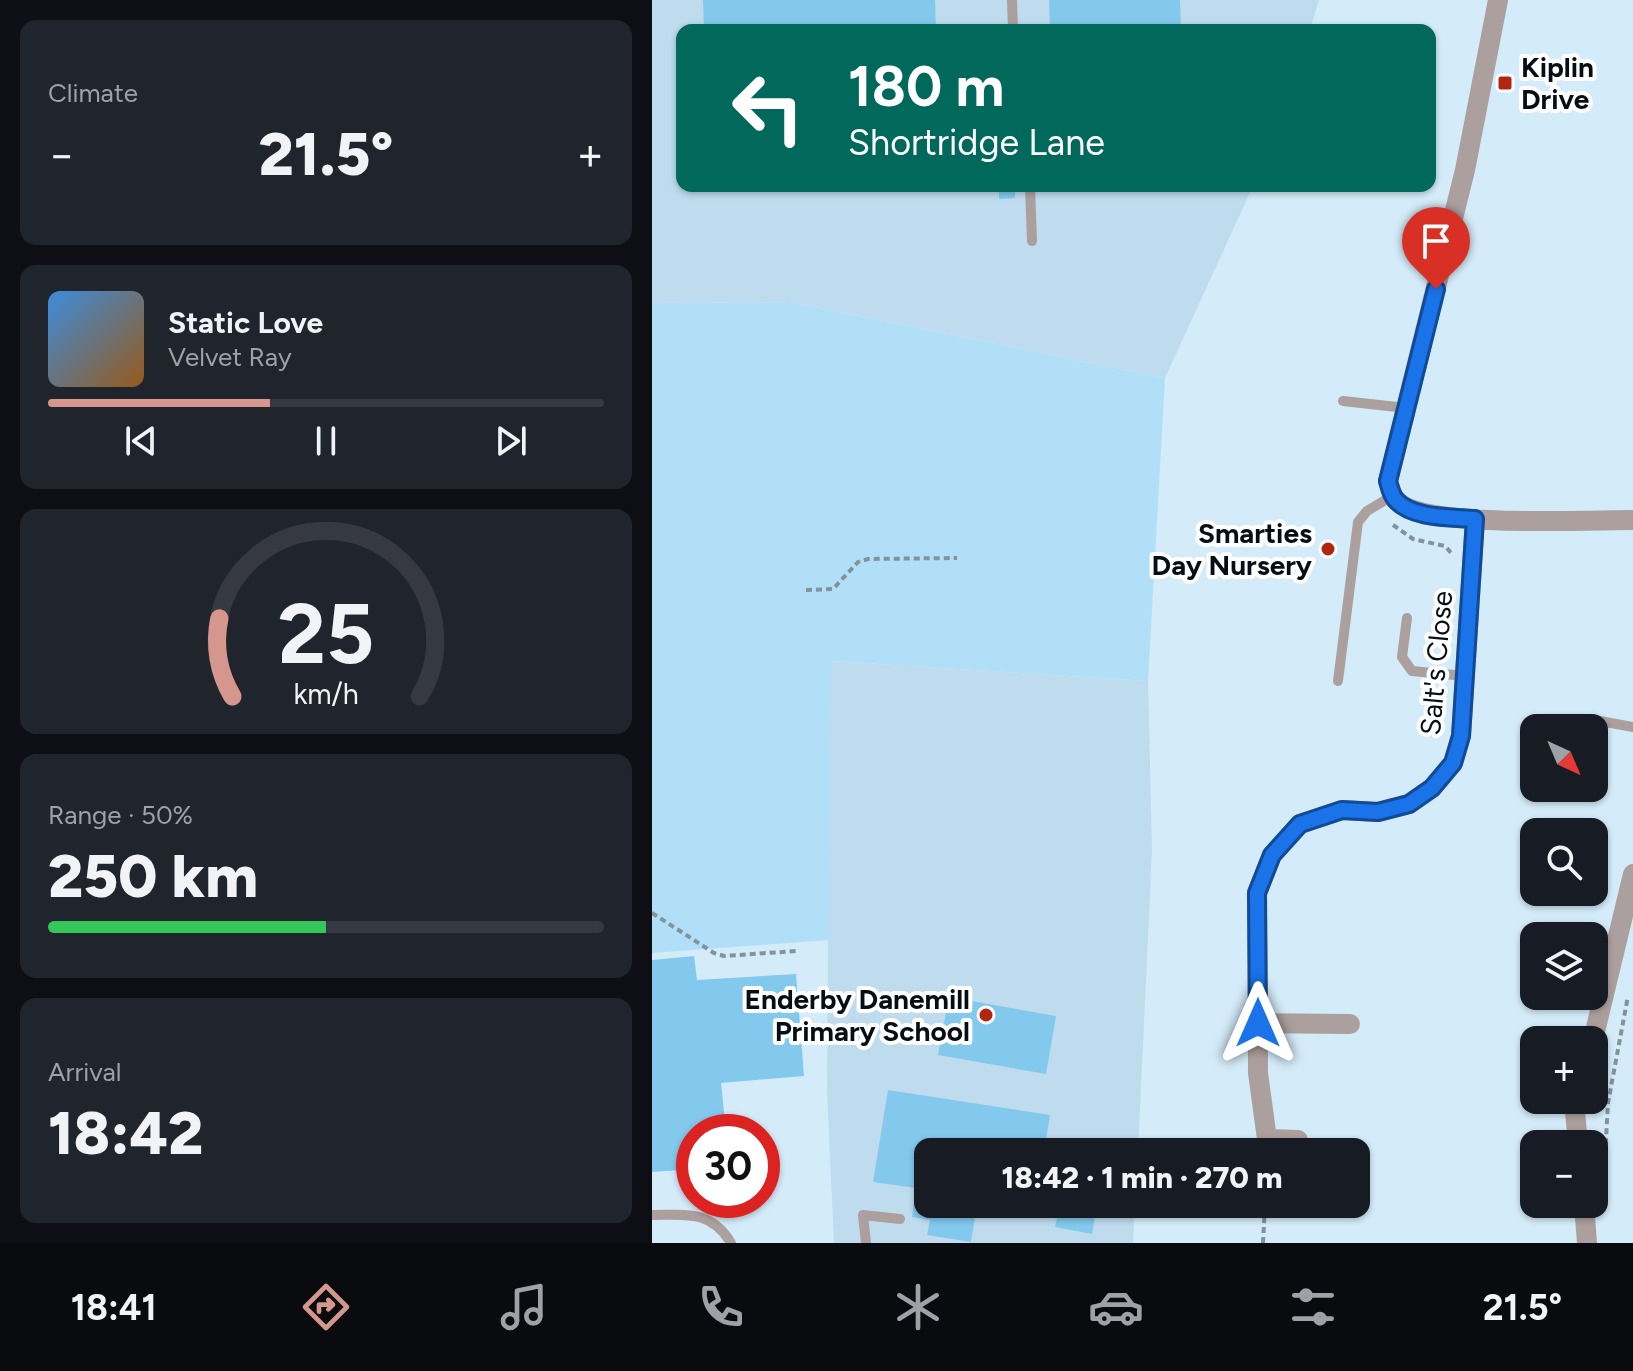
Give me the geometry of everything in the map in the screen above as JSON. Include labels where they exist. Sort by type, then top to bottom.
[{"type":"street","points":[[1498,0],[1465,170],[1388,481],[1391,501],[1434,516],[1541,521],[1633,520]]},
{"type":"street","name":"Salt's Close","points":[[1262,1138],[1257,893],[1272,855],[1300,824],[1342,810],[1378,812],[1409,804],[1432,788],[1453,763],[1461,736],[1475,519]]},
{"type":"street","points":[[1596,1026],[1633,874]]},
{"type":"street","points":[[1258,1023],[1350,1024]]},
{"type":"street","points":[[1587,1243],[1591,1218]]},
{"type":"lane","points":[[1012,0],[1013,24]]},
{"type":"lane","points":[[1030,192],[1032,241]]},
{"type":"lane","points":[[1343,401],[1406,408]]},
{"type":"lane","points":[[1338,681],[1358,522],[1367,511],[1391,501]]},
{"type":"lane","points":[[1407,618],[1402,657],[1412,671],[1465,676]]},
{"type":"lane","points":[[1608,722],[1633,727]]},
{"type":"lane","points":[[652,1215],[709,1219],[723,1229],[730,1240]]},
{"type":"lane","points":[[866,1243],[863,1215],[900,1219]]},
{"type":"path","points":[[1391,501],[1394,526],[1413,539],[1445,546],[1453,555]]},
{"type":"path","points":[[806,590],[833,589],[858,562],[868,559],[957,558]]},
{"type":"path","points":[[652,913],[714,953],[724,956],[796,951]]},
{"type":"path","points":[[1604,1130],[1629,991]]},
{"type":"path","points":[[1263,1243],[1264,1218]]},
{"type":"shaded area","points":[[652,0],[1319,0],[1312,24],[676,24],[676,192],[1250,192],[1165,378],[790,302],[652,303]]},
{"type":"shaded area","points":[[790,302],[1165,378],[1148,681],[831,661],[829,940],[652,953],[652,303]]},
{"type":"shaded area","name":"Enderby Danemill Primary School","points":[[830,661],[1148,681],[1152,850],[1139,1138],[914,1138],[914,1218],[1134,1218],[1133,1243],[834,1243],[827,1090]]},
{"type":"building","points":[[703,0],[935,0],[936,24],[704,24]]},
{"type":"building","points":[[1049,0],[1180,0],[1181,24],[1050,24]]},
{"type":"building","points":[[999,192],[1015,192],[1015,198],[999,199]]},
{"type":"building","points":[[694,956],[697,980],[796,974],[804,1076],[721,1083],[724,1114],[676,1114],[676,1170],[652,1172],[652,960]]},
{"type":"building","points":[[949,997],[1056,1016],[1046,1074],[938,1055]]},
{"type":"building","points":[[888,1090],[1050,1115],[1046,1138],[914,1138],[914,1188],[873,1182]]},
{"type":"building","points":[[918,1218],[975,1218],[971,1242],[927,1235],[930,1220]]},
{"type":"building","points":[[1057,1218],[1095,1218],[1092,1234],[1055,1227]]},
{"type":"place","name":"Kiplin Drive","points":[[1505,83]]},
{"type":"place","name":"Smarties Day Nursery","points":[[1328,549]]},
{"type":"place","name":"Enderby Danemill Primary School","points":[[986,1015]]},
{"type":"route","points":[[1258,1023],[1257,893],[1272,855],[1300,824],[1342,810],[1378,812],[1409,804],[1432,788],[1453,763],[1461,736],[1475,519],[1416,512],[1398,503],[1392,496],[1388,481],[1436,289]]}]
